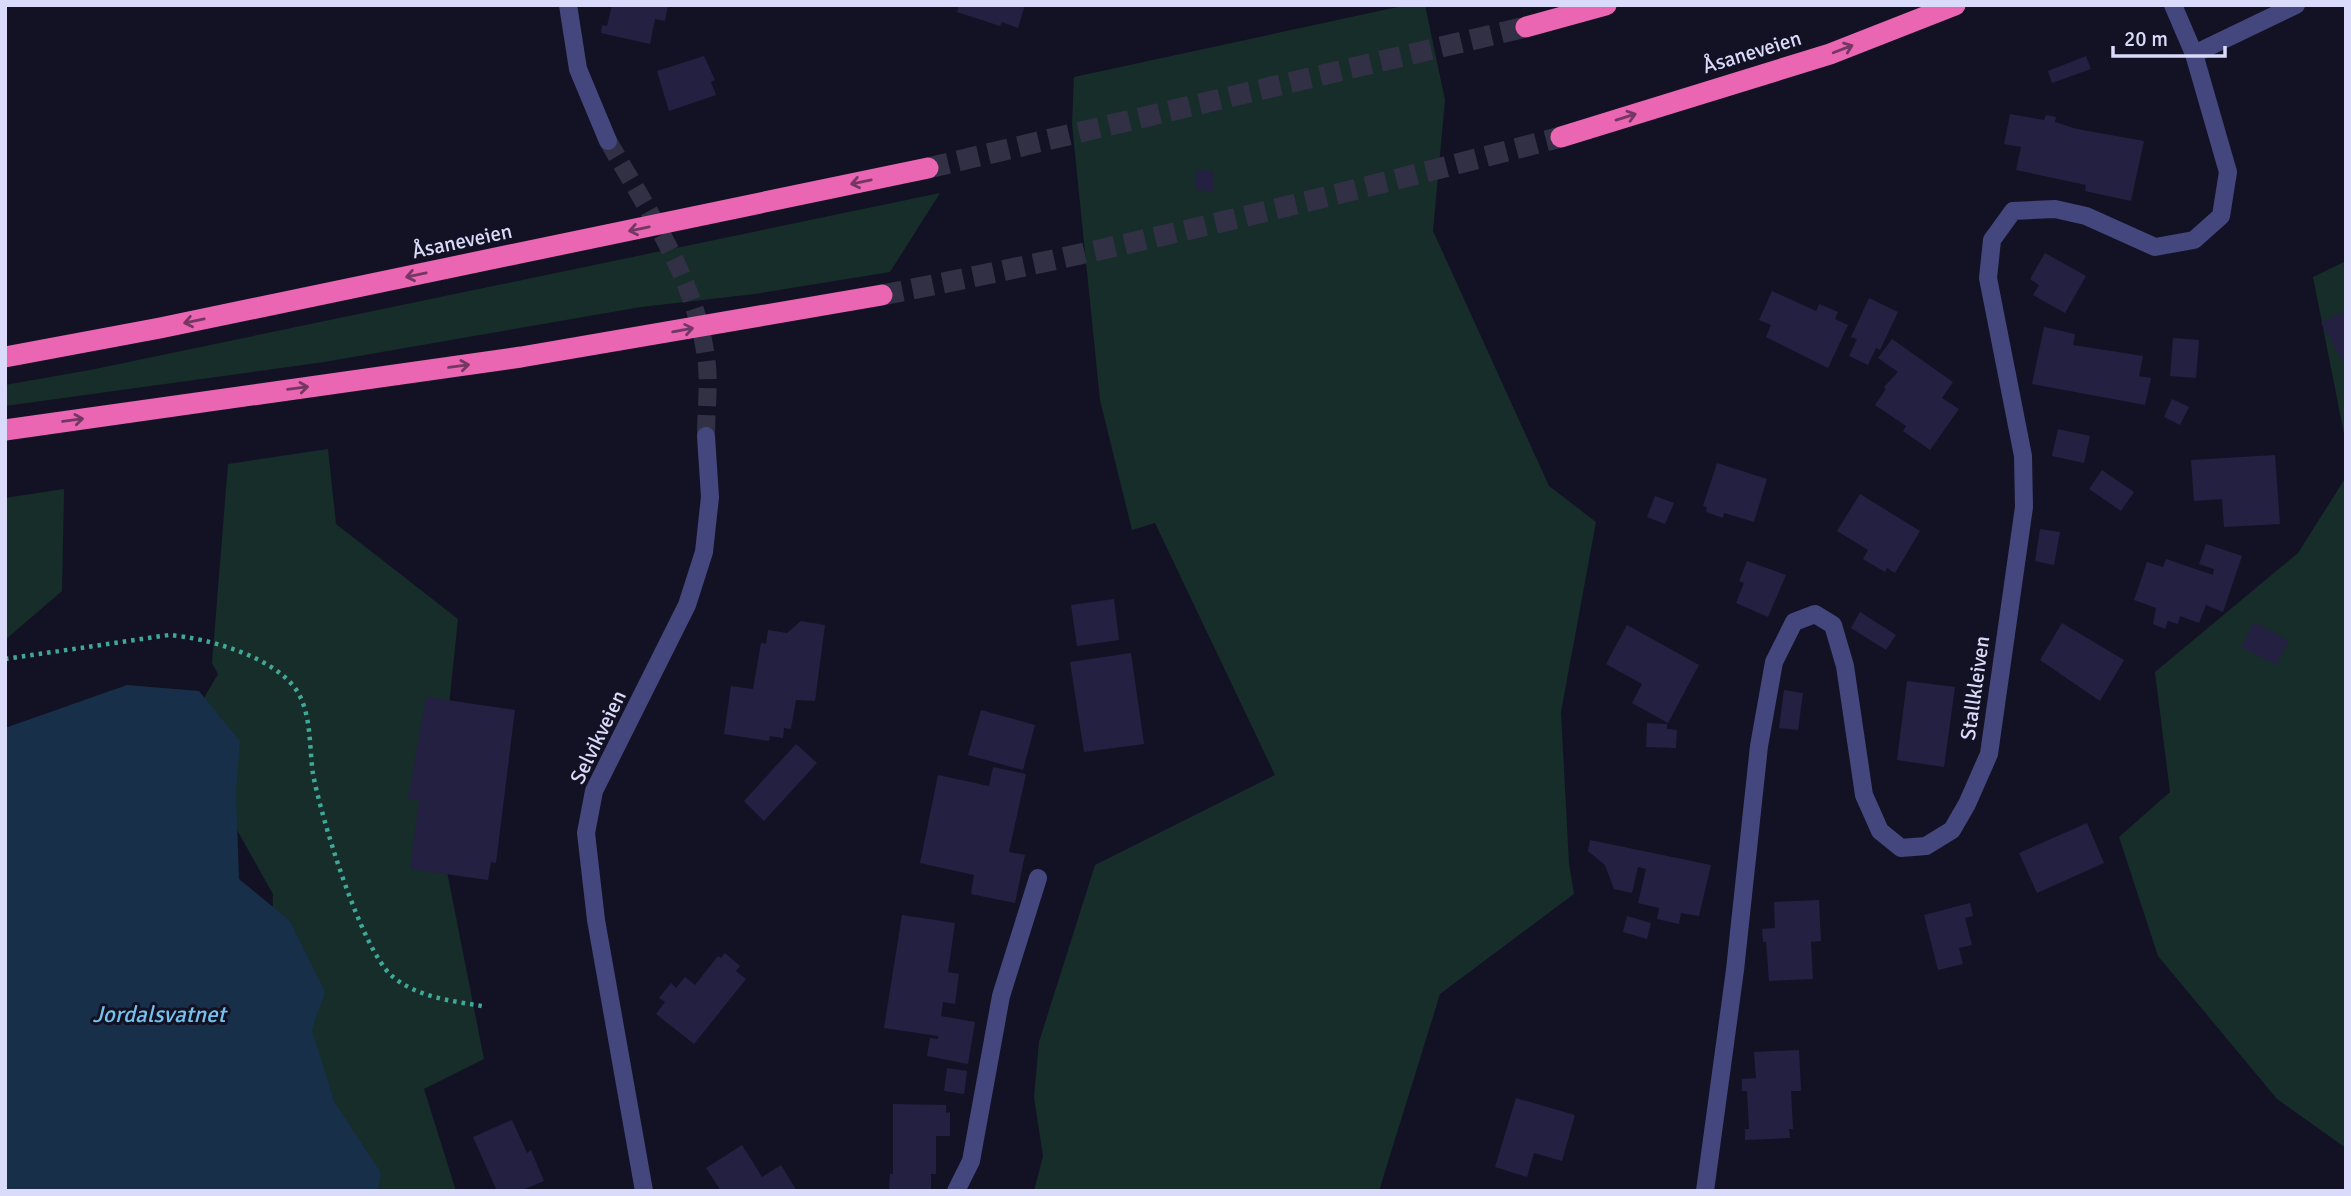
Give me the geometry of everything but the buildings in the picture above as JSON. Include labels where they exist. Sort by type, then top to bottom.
[{"type":"highway","points":[[1526,27],[1606,5]]},
{"type":"highway","name":"Åsaneveien","points":[[1561,137],[1830,54],[1955,5]]},
{"type":"highway","name":"Åsaneveien","points":[[5,357],[187,323],[928,168]]},
{"type":"highway","points":[[5,430],[521,357],[882,295]]},
{"type":"street","points":[[568,5],[578,69],[608,141]]},
{"type":"street","points":[[2194,54],[2297,5]]},
{"type":"street","name":"Stallkleiven","points":[[1705,1191],[1734,970],[1759,746],[1774,662],[1794,622],[1815,614],[1833,625],[1845,666],[1864,794],[1880,831],[1901,848],[1926,846],[1952,830],[1967,804],[1989,754],[2024,507],[2024,456],[1988,278],[1992,240],[2013,211],[2055,209],[2086,216],[2155,247],[2194,240],[2221,216],[2228,173],[2194,54],[2175,9]]},
{"type":"street","name":"Selvikveien","points":[[644,1191],[596,920],[586,833],[594,791],[682,616],[704,552],[710,497],[706,436]]},
{"type":"street","points":[[956,1191],[971,1161],[1001,996],[1038,878]]},
{"type":"path","points":[[5,659],[169,635],[190,637],[270,665],[284,676],[302,703],[322,815],[363,927],[380,961],[392,976],[412,989],[439,998],[482,1006]]},
{"type":"green space","points":[[1407,5],[1425,5],[1445,100],[1433,231],[1549,486],[1596,522],[1561,712],[1569,864],[1574,894],[1440,994],[1379,1191],[1034,1191],[1043,1156],[1034,1097],[1039,1042],[1095,865],[1275,775],[1155,523],[1132,530],[1100,400],[1072,124],[1074,77]]},
{"type":"green space","points":[[940,193],[890,272],[755,294],[641,307],[324,362],[5,406],[5,385],[90,370]]},
{"type":"green space","points":[[2346,261],[2346,444],[2313,277]]},
{"type":"green space","points":[[328,449],[336,524],[458,619],[437,821],[484,1059],[424,1089],[456,1191],[335,1191],[346,1123],[271,987],[273,894],[183,734],[218,674],[212,663],[228,464]]},
{"type":"green space","points":[[2346,477],[2346,1148],[2277,1099],[2158,956],[2119,837],[2170,792],[2155,672],[2298,553]]},
{"type":"green space","points":[[64,489],[62,591],[5,640],[5,498]]},
{"type":"water","name":"Jordalsvatnet","points":[[127,685],[199,691],[240,741],[236,793],[239,879],[290,921],[325,992],[312,1030],[334,1101],[381,1173],[378,1191],[5,1191],[5,728]]},
{"type":"tunnel","points":[[928,168],[1526,27]]},
{"type":"tunnel","points":[[882,295],[1223,222],[1561,137]]},
{"type":"tunnel","points":[[608,141],[670,249],[694,306],[707,366],[706,436]]}]
